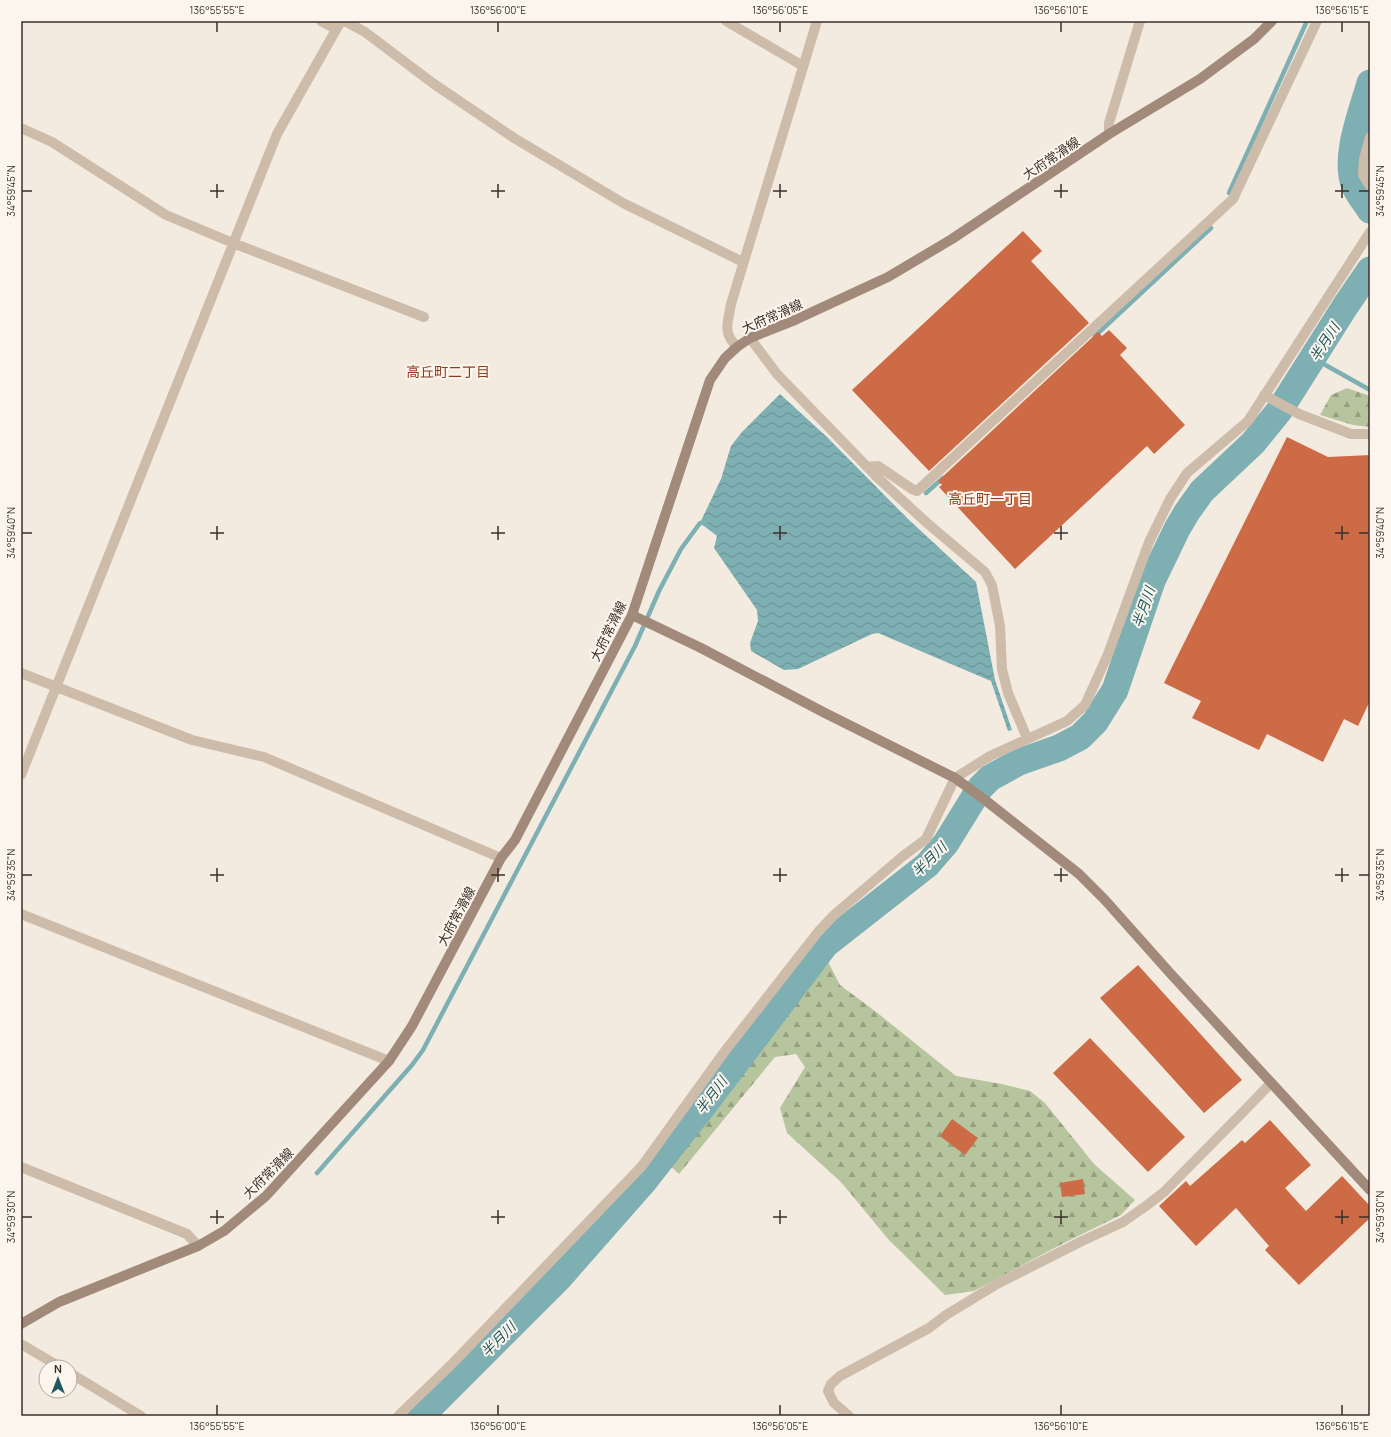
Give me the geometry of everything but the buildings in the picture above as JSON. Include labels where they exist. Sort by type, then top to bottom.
[{"type":"main road","name":"大府常滑線","points":[[21,1324],[59,1302],[198,1246],[224,1231],[266,1196],[389,1061],[412,1026],[501,858],[515,840],[632,615],[710,380],[725,358],[750,338],[795,320],[888,277],[952,239],[1109,134],[1200,79],[1254,38],[1272,21]]},
{"type":"main road","points":[[632,615],[701,648],[823,712],[955,778],[985,800],[1079,874],[1105,900],[1270,1083],[1370,1190]]},
{"type":"street","points":[[21,775],[277,134],[338,25],[321,21]]},
{"type":"street","points":[[345,21],[365,32],[434,84],[514,138],[623,203],[743,262]]},
{"type":"street","points":[[726,21],[803,66]]},
{"type":"street","points":[[737,347],[729,339],[726,329],[730,304],[817,21]]},
{"type":"street","points":[[1109,134],[1109,123],[1140,21]]},
{"type":"street","points":[[867,467],[878,466],[917,491],[1233,199],[1317,21]]},
{"type":"street","points":[[21,128],[52,142],[166,215],[424,317]]},
{"type":"street","points":[[1370,137],[1364,159],[1363,175],[1370,186]]},
{"type":"street","points":[[398,1416],[452,1364],[642,1166],[725,1051],[818,932],[851,900],[903,856],[926,839],[955,778],[990,756],[1067,721],[1085,704],[1108,654],[1149,542],[1170,499],[1187,473],[1248,421],[1370,232]]},
{"type":"street","points":[[750,338],[777,374],[878,478],[927,523],[985,572],[992,585],[1000,626],[1002,669],[1008,693],[1027,738]]},
{"type":"street","points":[[1264,395],[1299,414],[1351,434],[1370,434]]},
{"type":"street","points":[[21,673],[192,740],[264,757],[501,858]]},
{"type":"street","points":[[21,914],[389,1061]]},
{"type":"street","points":[[849,1416],[834,1403],[828,1391],[831,1384],[840,1376],[929,1328],[946,1315],[998,1284],[1123,1222],[1164,1192],[1270,1083]]},
{"type":"street","points":[[21,1167],[187,1234],[198,1246]]},
{"type":"street","points":[[21,1344],[46,1359]]},
{"type":"street","points":[[78,1378],[141,1416]]},
{"type":"green space","points":[[1347,388],[1370,396],[1370,427],[1353,425],[1320,415],[1331,395]]},
{"type":"green space","points":[[823,952],[840,985],[956,1076],[1002,1084],[1030,1091],[1045,1103],[1094,1164],[1135,1200],[1121,1215],[1064,1243],[974,1291],[945,1295],[888,1239],[841,1182],[787,1133],[780,1108],[805,1067],[796,1054],[775,1057],[679,1174],[668,1164]]},
{"type":"water","points":[[780,394],[828,438],[907,518],[976,582],[995,680],[1012,730],[1008,731],[991,681],[878,633],[872,634],[798,669],[784,670],[751,651],[750,643],[758,621],[757,610],[714,548],[717,536],[700,523],[721,479],[731,446],[742,432]]},
{"type":"waterway","points":[[1229,193],[1307,21]]},
{"type":"waterway","name":"半月川","points":[[1370,83],[1355,134],[1351,160],[1351,173],[1355,187],[1370,210]]},
{"type":"waterway","points":[[1095,336],[1211,228]]},
{"type":"waterway","name":"半月川","points":[[421,1416],[558,1279],[645,1180],[825,945],[927,865],[946,843],[980,788],[990,778],[1019,762],[1059,748],[1080,737],[1095,722],[1115,690],[1152,581],[1177,529],[1187,512],[1202,491],[1253,443],[1279,411],[1370,270]]},
{"type":"waterway","points":[[1313,358],[1370,390]]},
{"type":"waterway","points":[[926,493],[943,478]]},
{"type":"waterway","points":[[317,1173],[412,1065],[423,1050],[635,646],[659,591],[681,549],[700,523],[706,523]]},
{"type":"district","name":"高丘町二丁目","points":[[448,371]]},
{"type":"district","name":"高丘町一丁目","points":[[990,498]]}]
